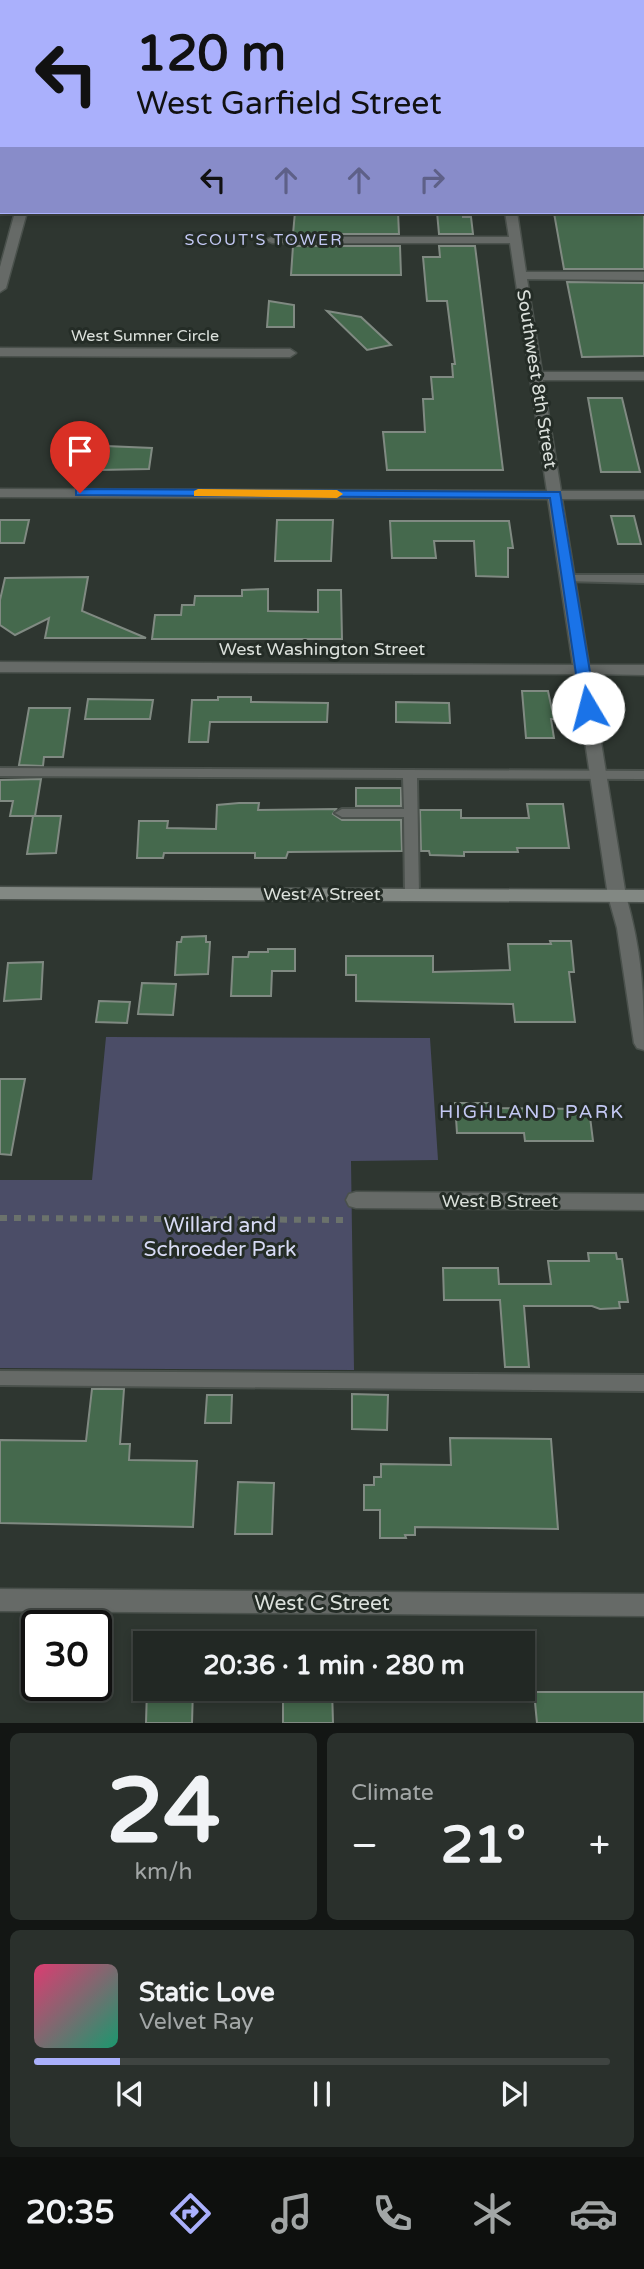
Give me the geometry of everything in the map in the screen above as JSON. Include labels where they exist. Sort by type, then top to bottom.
[{"type":"main road","name":"West A Street","points":[[0,893],[644,896]]},
{"type":"street","points":[[0,288],[20,214]]},
{"type":"street","name":"Southwest 8th Street","points":[[511,214],[617,896],[626,928],[644,1043]]},
{"type":"street","points":[[272,240],[516,240]]},
{"type":"street","points":[[521,275],[644,276]]},
{"type":"street","name":"West Sumner Circle","points":[[0,352],[290,353]]},
{"type":"street","points":[[537,376],[644,376]]},
{"type":"street","points":[[0,493],[644,495]]},
{"type":"street","name":"West Washington Street","points":[[0,667],[644,670]]},
{"type":"street","name":"West B Street","points":[[354,1210],[644,1202]]},
{"type":"street","name":"West C Street","points":[[0,1600],[644,1605]]},
{"type":"lane","points":[[568,579],[644,579]]},
{"type":"lane","points":[[0,772],[644,775]]},
{"type":"lane","points":[[410,774],[412,895]]},
{"type":"lane","points":[[342,813],[410,813]]},
{"type":"lane","points":[[0,1378],[644,1383]]},
{"type":"path","points":[[0,1218],[354,1210]]},
{"type":"green space","name":"Willard and Schroeder Park","points":[[106,1037],[430,1038],[438,1160],[351,1161],[354,1370],[0,1368],[0,1180],[92,1180]]},
{"type":"building","points":[[295,214],[398,214],[399,234],[293,234]]},
{"type":"building","points":[[437,214],[463,214],[463,217],[471,217],[473,234],[439,234]]},
{"type":"building","points":[[554,214],[644,214],[644,269],[564,269]]},
{"type":"building","points":[[293,246],[400,246],[401,275],[291,275]]},
{"type":"building","points":[[439,246],[475,246],[503,470],[387,470],[383,432],[425,432],[423,399],[433,399],[431,377],[453,377],[452,364],[455,364],[447,301],[427,301],[423,257],[440,257]]},
{"type":"building","points":[[567,282],[644,283],[644,356],[582,357]]},
{"type":"building","points":[[269,301],[294,305],[294,327],[267,327]]},
{"type":"building","points":[[327,311],[361,317],[391,345],[367,350]]},
{"type":"building","points":[[588,398],[622,398],[640,472],[601,472]]},
{"type":"building","points":[[58,444],[152,448],[149,469],[98,470],[76,468],[77,463],[54,463]]},
{"type":"building","points":[[611,516],[634,516],[641,544],[618,544]]},
{"type":"building","points":[[0,520],[29,520],[24,543],[0,543]]},
{"type":"building","points":[[277,520],[333,520],[331,561],[275,561]]},
{"type":"building","points":[[390,521],[509,521],[513,548],[508,548],[508,577],[476,576],[474,541],[434,541],[436,558],[392,558]]},
{"type":"building","points":[[88,577],[82,611],[146,638],[45,638],[49,618],[15,635],[0,625],[0,600],[5,578]]},
{"type":"building","points":[[268,589],[268,611],[318,612],[318,590],[341,590],[342,639],[152,639],[155,615],[181,615],[182,605],[194,605],[195,596],[242,596],[242,590]]},
{"type":"building","points":[[522,691],[548,691],[554,719],[551,719],[554,738],[526,738]]},
{"type":"building","points":[[218,697],[251,697],[251,702],[328,703],[327,722],[210,722],[208,742],[189,742],[192,700],[218,700]]},
{"type":"building","points":[[88,699],[153,700],[150,719],[85,719]]},
{"type":"building","points":[[396,702],[449,703],[450,723],[396,722]]},
{"type":"building","points":[[29,708],[70,708],[63,757],[44,757],[43,766],[19,765]]},
{"type":"building","points":[[41,779],[35,816],[10,816],[13,801],[0,801],[0,780]]},
{"type":"building","points":[[356,788],[401,788],[401,806],[356,806]]},
{"type":"building","points":[[259,803],[258,810],[336,809],[333,814],[342,820],[401,820],[402,851],[288,852],[286,858],[255,858],[255,853],[164,853],[163,858],[137,858],[139,821],[168,821],[167,828],[216,829],[217,805]]},
{"type":"building","points":[[527,804],[563,804],[569,848],[464,852],[464,856],[430,855],[429,851],[421,851],[420,810],[461,810],[461,818],[529,818]]},
{"type":"building","points":[[33,816],[61,816],[56,853],[27,854]]},
{"type":"building","points":[[206,936],[206,942],[210,942],[208,974],[175,975],[177,942],[181,942],[182,937]]},
{"type":"building","points":[[550,941],[571,941],[574,972],[569,972],[575,1022],[515,1022],[513,1004],[356,1001],[356,975],[346,975],[346,956],[433,956],[433,972],[510,970],[508,944],[551,944]]},
{"type":"building","points":[[268,949],[295,949],[295,971],[272,971],[271,996],[231,996],[233,957],[248,957],[249,952],[268,952]]},
{"type":"building","points":[[43,962],[41,999],[4,1001],[8,963]]},
{"type":"building","points":[[142,983],[176,984],[173,1015],[138,1014]]},
{"type":"building","points":[[99,1001],[130,1002],[127,1023],[96,1022]]},
{"type":"building","points":[[0,1079],[25,1079],[11,1155],[0,1154]]},
{"type":"building","points":[[455,1103],[491,1103],[492,1108],[589,1109],[593,1141],[525,1141],[524,1133],[457,1133]]},
{"type":"building","points":[[588,1253],[616,1253],[617,1259],[622,1259],[628,1302],[619,1302],[620,1308],[600,1309],[592,1306],[524,1306],[529,1367],[505,1367],[500,1300],[444,1300],[443,1268],[498,1268],[499,1284],[551,1284],[548,1261],[589,1261]]},
{"type":"building","points":[[92,1389],[124,1389],[120,1444],[130,1444],[129,1460],[197,1461],[193,1527],[0,1523],[0,1440],[86,1441]]},
{"type":"building","points":[[352,1394],[388,1395],[387,1430],[352,1429]]},
{"type":"building","points":[[207,1395],[232,1395],[231,1423],[205,1423]]},
{"type":"building","points":[[450,1438],[551,1439],[558,1529],[415,1527],[415,1535],[405,1535],[406,1538],[380,1538],[380,1510],[364,1510],[364,1485],[374,1485],[374,1477],[381,1477],[381,1464],[451,1465]]},
{"type":"building","points":[[238,1482],[274,1483],[272,1534],[235,1534]]},
{"type":"building","points":[[535,1692],[644,1692],[644,1723],[537,1723]]},
{"type":"building","points":[[147,1701],[193,1701],[192,1723],[146,1723]]},
{"type":"building","points":[[283,1701],[332,1701],[333,1723],[283,1723]]},
{"type":"slow traffic","points":[[198,493],[337,494]]},
{"type":"district","name":"SCOUT'S TOWER","points":[[264,239]]},
{"type":"district","name":"HIGHLAND PARK","points":[[532,1111]]},
{"type":"route","points":[[80,493],[555,495],[588,708]]}]
